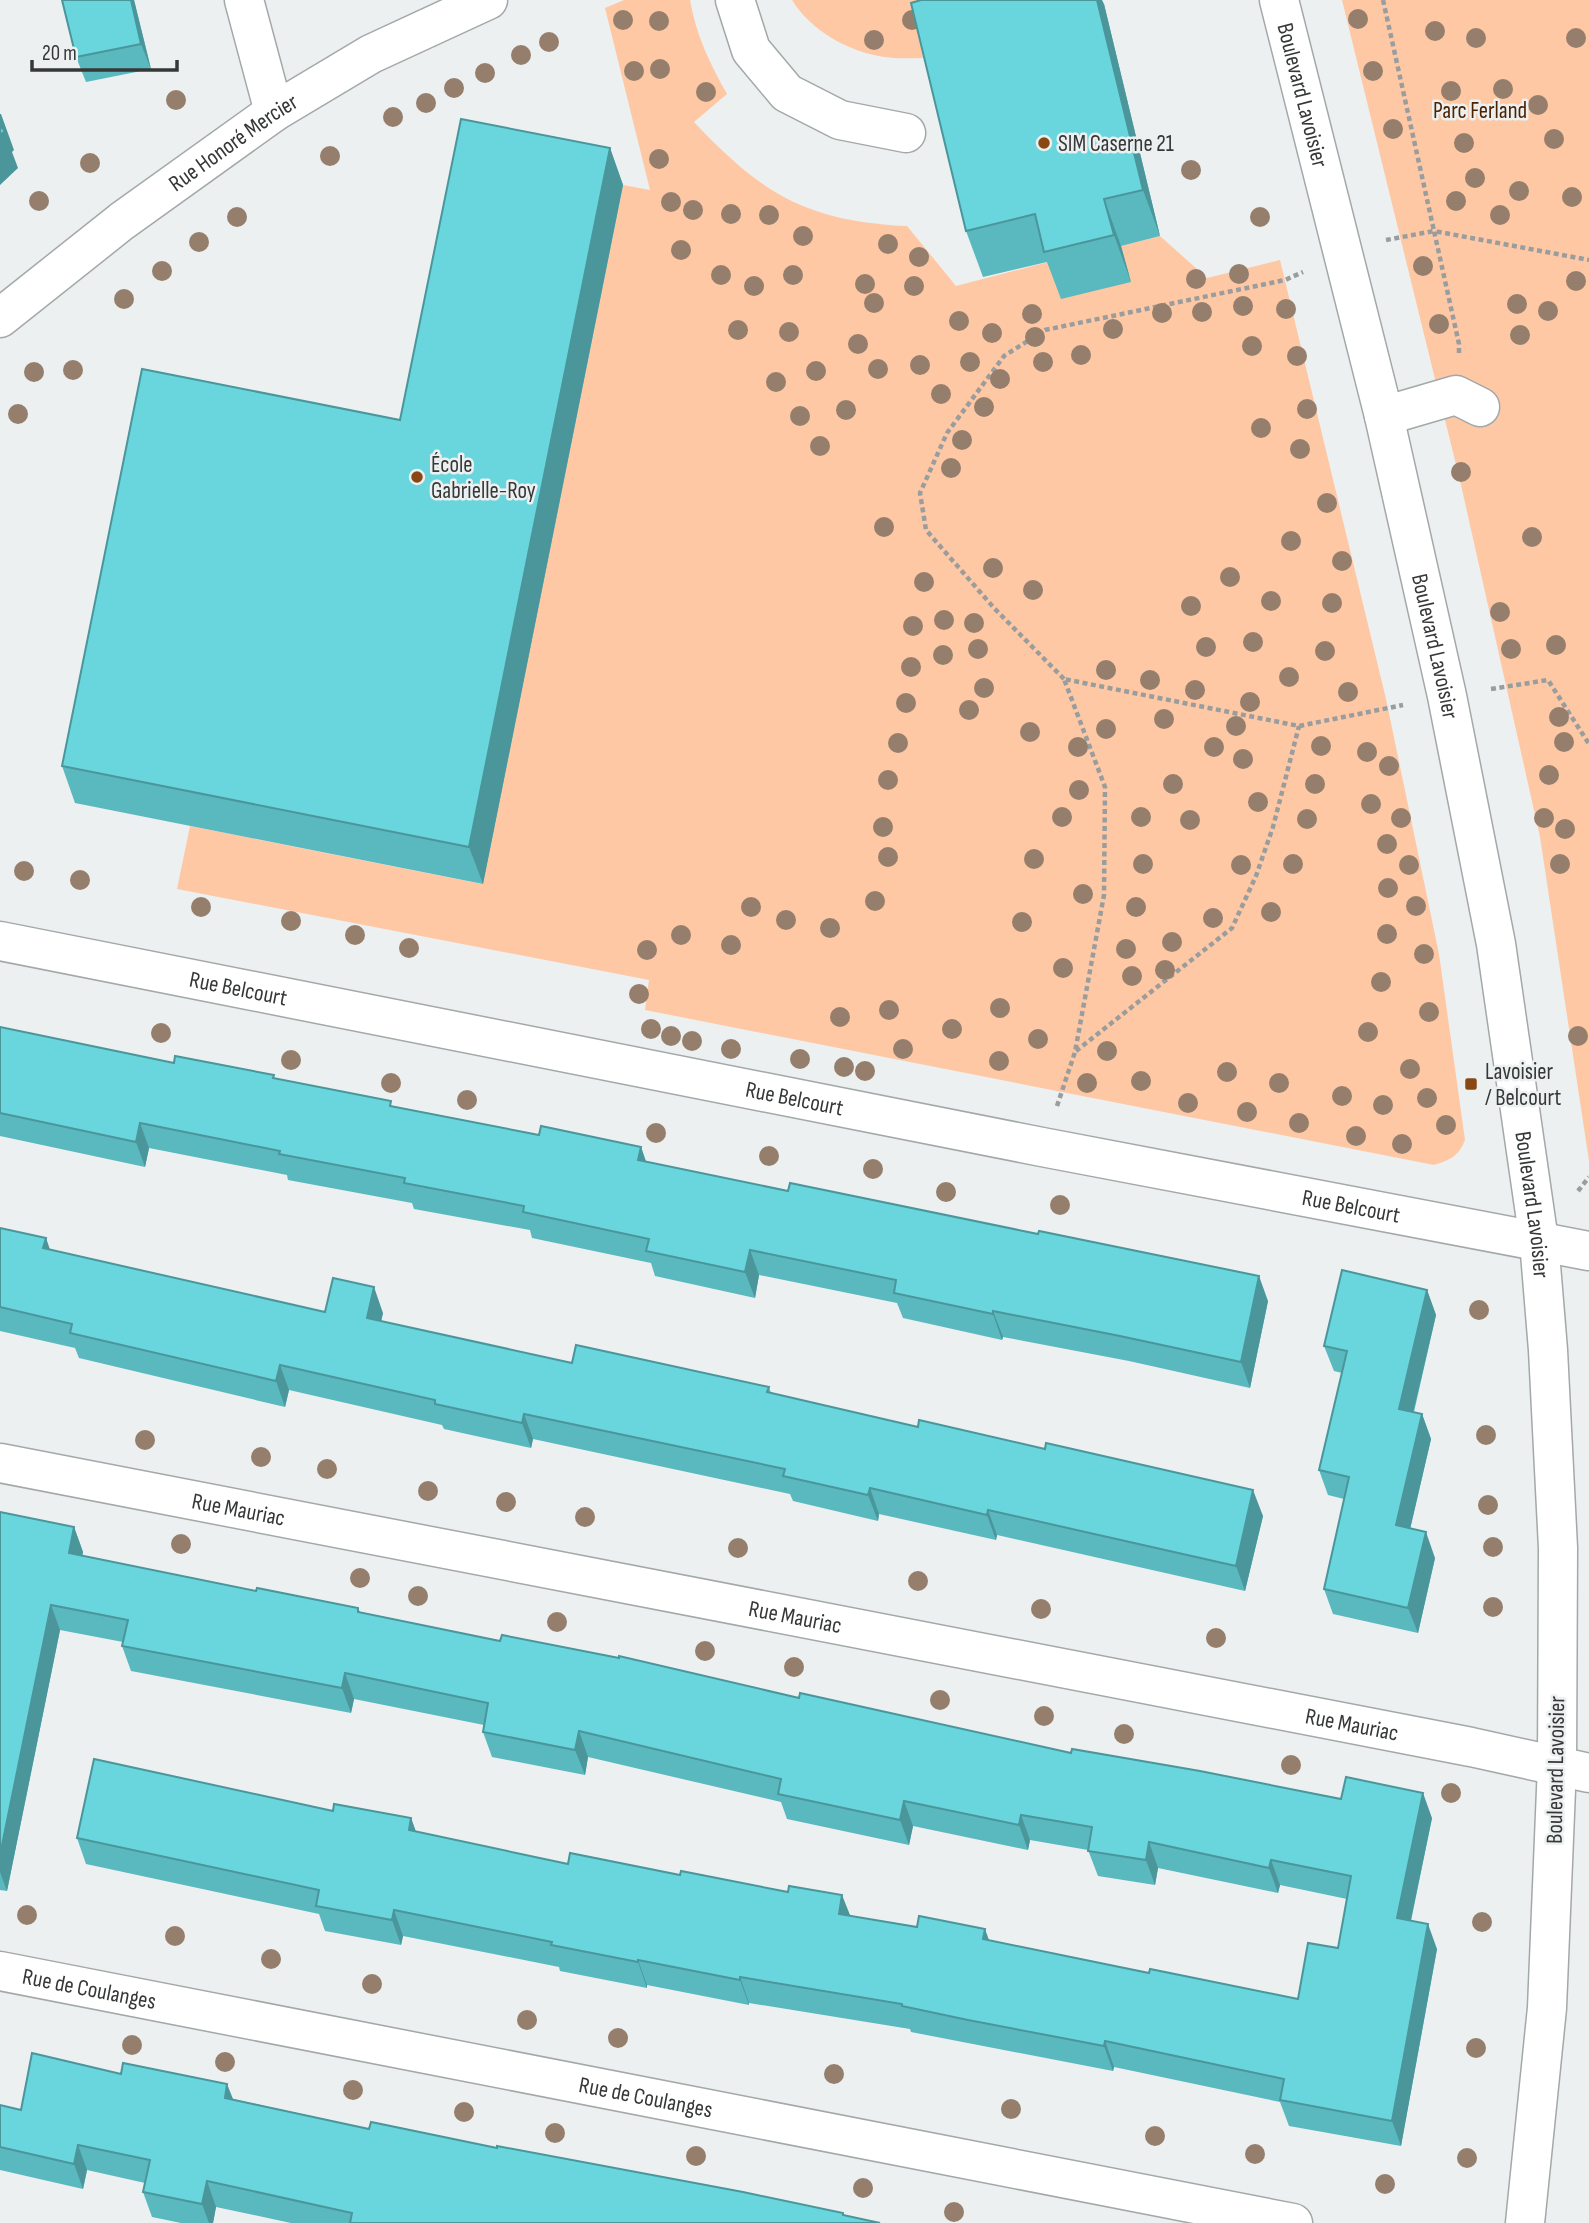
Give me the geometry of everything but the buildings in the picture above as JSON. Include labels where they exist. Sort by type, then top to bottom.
[{"type":"street","points":[[244,0],[274,112]]},
{"type":"street","name":"Rue Honoré Mercier","points":[[0,317],[122,221],[274,112],[371,54],[488,0]]},
{"type":"street","points":[[735,0],[751,50],[787,93],[840,120],[906,133]]},
{"type":"street","name":"Boulevard Lavoisier","points":[[1279,0],[1384,416],[1447,696],[1496,944],[1539,1241],[1573,1769],[1525,2223]]},
{"type":"street","points":[[1384,416],[1468,401]]},
{"type":"street","name":"Rue Belcourt","points":[[0,941],[1042,1147],[1589,1251]]},
{"type":"street","name":"Rue Mauriac","points":[[0,1462],[1457,1744],[1573,1769]]},
{"type":"street","name":"Rue de Coulanges","points":[[0,1971],[1293,2223]]},
{"type":"path","points":[[1383,0],[1460,344],[1468,401]]},
{"type":"path","points":[[1042,1147],[1075,1052],[1104,895],[1105,787],[1064,679],[994,608],[926,530],[920,493],[947,433],[1004,356],[1045,330],[1285,280],[1342,253],[1390,239],[1434,231],[1589,260]]},
{"type":"path","points":[[1064,679],[1299,726],[1447,696],[1548,680],[1589,744]]},
{"type":"path","points":[[1075,1052],[1232,928],[1256,876],[1273,827],[1299,726]]},
{"type":"green space","points":[[624,0],[690,0],[704,49],[727,94],[694,122],[742,168],[788,199],[813,210],[841,218],[907,226],[956,286],[1052,261],[1130,282],[1121,246],[1160,236],[1207,278],[1280,260],[1386,699],[1439,954],[1465,1140],[1453,1157],[1434,1165],[645,1010],[649,980],[177,889],[190,826],[482,884],[623,185],[650,190],[605,8]]},
{"type":"green space","points":[[792,0],[1000,0],[950,40],[921,47],[923,58],[889,58],[857,50],[832,38],[809,21]]},
{"type":"green space","name":"Parc Ferland","points":[[1342,0],[1589,0],[1589,1161],[1540,837],[1461,485]]},
{"type":"place","name":"SIM Caserne 21","points":[[1044,143]]},
{"type":"place","name":"École Gabrielle-Roy","points":[[417,477]]},
{"type":"place","name":"Lavoisier / Belcourt","points":[[1471,1084]]}]
